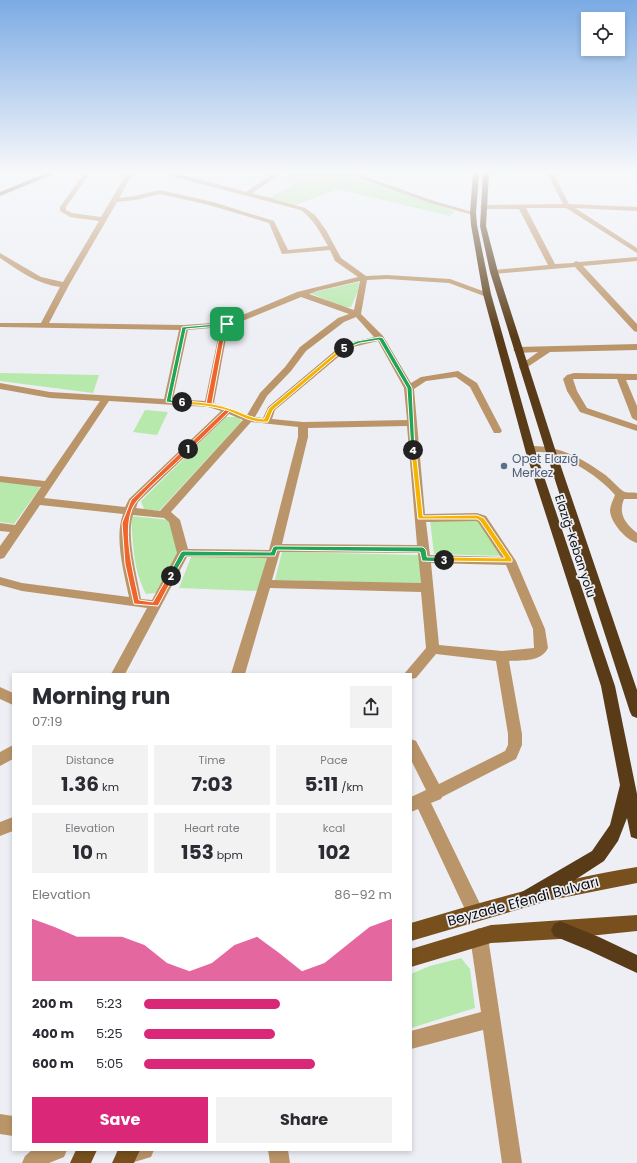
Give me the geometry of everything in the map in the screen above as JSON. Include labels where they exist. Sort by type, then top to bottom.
[{"type":"highway","name":"Elazığ-Keban yolu","points":[[475,227],[487,294],[530,449],[608,686],[637,832]]},
{"type":"highway","name":"Elazığ-Keban yolu","points":[[483,227],[494,272],[517,350],[637,712]]},
{"type":"highway","points":[[526,899],[598,856],[617,826],[623,808],[627,782]]},
{"type":"highway","points":[[560,930],[593,943],[637,964]]},
{"type":"main road","name":"Beyzade Efendi Bulvarı","points":[[412,932],[475,912],[526,899],[607,879],[637,875]]},
{"type":"main road","name":"Beyzade Efendi Bulvarı","points":[[412,958],[491,934],[637,923]]},
{"type":"main road","points":[[80,1163],[86,1151]]},
{"type":"street","points":[[44,325],[65,285],[99,227]]},
{"type":"street","points":[[274,227],[285,252],[332,248]]},
{"type":"street","points":[[321,227],[338,259],[364,278]]},
{"type":"street","points":[[532,227],[553,267]]},
{"type":"street","points":[[600,227],[637,251]]},
{"type":"street","points":[[0,255],[35,279],[65,285]]},
{"type":"street","points":[[494,272],[637,259]]},
{"type":"street","points":[[576,264],[637,330]]},
{"type":"street","points":[[0,325],[184,328],[227,324],[300,294],[338,283],[364,278],[386,277],[450,282],[487,294]]},
{"type":"street","points":[[357,314],[364,278]]},
{"type":"street","points":[[300,294],[357,314],[380,338],[409,388],[433,649],[412,673]]},
{"type":"street","points":[[162,515],[249,419],[263,396],[288,370],[303,349],[341,320],[357,314]]},
{"type":"street","points":[[209,404],[223,333],[227,324]]},
{"type":"street","points":[[168,401],[184,328]]},
{"type":"street","points":[[266,421],[271,409],[346,346],[380,338]]},
{"type":"street","points":[[517,350],[637,347]]},
{"type":"street","points":[[523,367],[548,349]]},
{"type":"street","points":[[409,388],[424,379],[458,374],[474,385],[497,431]]},
{"type":"street","points":[[637,377],[574,376],[570,377],[568,383],[583,410],[637,428]]},
{"type":"street","points":[[620,376],[637,418]]},
{"type":"street","points":[[0,386],[50,395],[209,404],[249,419],[303,425],[412,423]]},
{"type":"street","points":[[0,555],[106,399]]},
{"type":"street","points":[[136,602],[128,564],[125,523],[133,501],[228,410]]},
{"type":"street","points":[[238,673],[274,551],[303,438],[303,425]]},
{"type":"street","points":[[530,449],[550,449],[567,455],[578,461],[613,487],[620,496]]},
{"type":"street","points":[[0,479],[49,485]]},
{"type":"street","points":[[620,496],[637,496]]},
{"type":"street","points":[[620,496],[616,508],[616,516],[622,525],[637,539]]},
{"type":"street","points":[[38,501],[167,515],[174,520],[183,553],[119,673]]},
{"type":"street","points":[[420,518],[477,517],[482,519],[510,561],[539,629],[542,648],[535,654],[502,656],[433,649]]},
{"type":"street","points":[[0,527],[19,529]]},
{"type":"street","points":[[183,553],[274,551],[424,554],[510,561]]},
{"type":"street","points":[[0,581],[22,587],[155,605]]},
{"type":"street","points":[[265,584],[427,588]]},
{"type":"street","points":[[423,800],[510,755],[515,745],[515,734],[502,656]]},
{"type":"street","points":[[0,693],[12,699]]},
{"type":"street","points":[[412,750],[423,800],[475,912]]},
{"type":"street","points":[[0,760],[12,752]]},
{"type":"street","points":[[0,829],[12,824]]},
{"type":"street","points":[[479,937],[512,1163]]},
{"type":"street","points":[[412,1040],[491,1019]]},
{"type":"street","points":[[0,1124],[12,1126]]},
{"type":"street","points":[[278,1151],[280,1163]]},
{"type":"green space","points":[[359,282],[358,291],[351,307],[342,307],[310,293]]},
{"type":"green space","points":[[0,373],[99,375],[93,393],[0,381]]},
{"type":"green space","points":[[145,410],[168,412],[157,435],[133,432]]},
{"type":"green space","points":[[226,417],[237,417],[242,421],[159,511],[144,509],[141,501]]},
{"type":"green space","points":[[0,481],[37,486],[40,488],[14,524],[0,522]]},
{"type":"green space","points":[[131,516],[170,520],[178,556],[156,593],[146,594],[138,575],[134,556]]},
{"type":"green space","points":[[430,520],[480,520],[505,556],[434,554]]},
{"type":"green space","points":[[282,552],[420,555],[422,584],[275,580]]},
{"type":"green space","points":[[261,556],[268,558],[259,591],[179,588],[191,557]]},
{"type":"green space","points":[[461,958],[470,969],[475,1008],[412,1028],[412,974],[430,966]]},
{"type":"place","name":"Opet Elazığ Merkez","points":[[504,466]]},
{"type":"route","points":[[227,324],[184,328],[168,401],[209,404],[228,410],[249,419],[266,421],[271,409],[346,346],[380,338],[409,388],[420,518],[477,517],[482,519],[510,561],[424,559],[423,550],[275,548],[273,554],[183,553],[155,605],[136,602],[128,564],[125,523],[133,501],[228,410],[209,404],[223,333],[227,324]]}]
